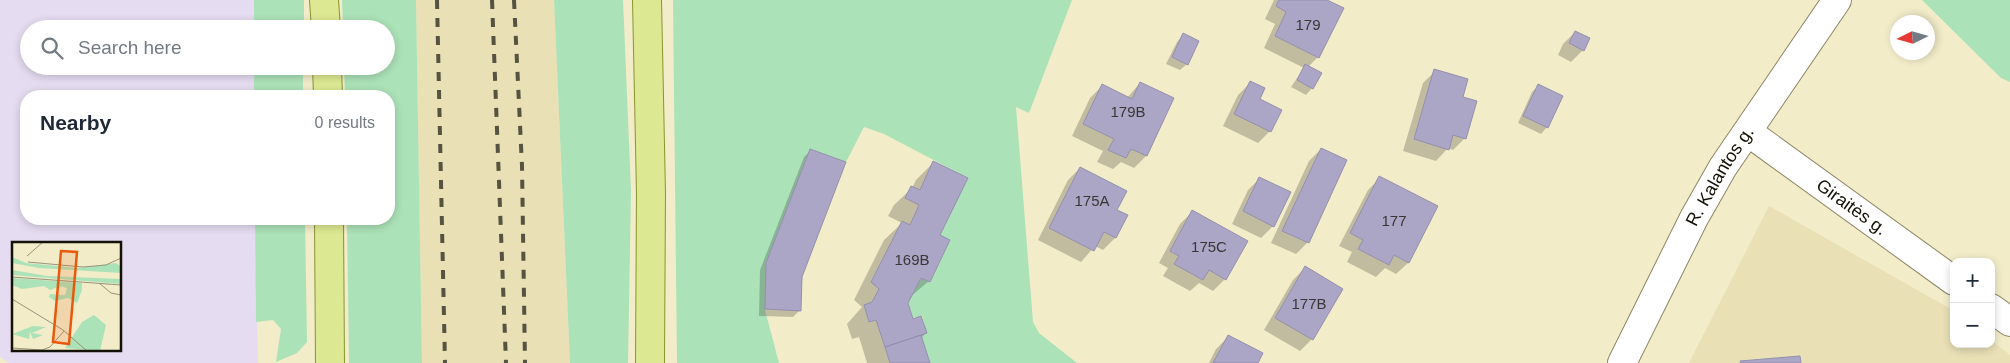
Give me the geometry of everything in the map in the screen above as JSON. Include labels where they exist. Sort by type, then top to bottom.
[{"type":"main road","points":[[324,0],[325,20]]},
{"type":"main road","points":[[647,0],[651,194],[650,363]]},
{"type":"main road","points":[[327,75],[328,90]]},
{"type":"main road","points":[[329,225],[330,363]]},
{"type":"street","name":"R. Kalantos g.","points":[[1622,363],[1694,218],[1723,167],[1837,0]]},
{"type":"street","name":"Giraitės g.","points":[[1748,132],[1950,278]]},
{"type":"street","points":[[1995,311],[2010,322]]},
{"type":"shaded area","points":[[0,0],[254,0],[254,20],[20,20],[20,75],[254,75],[254,90],[20,90],[20,225],[255,225],[258,363],[9,363],[0,357]]},
{"type":"shaded area","points":[[416,0],[554,0],[570,363],[422,363]]},
{"type":"shaded area","points":[[1769,206],[1950,309],[1950,348],[1995,348],[1995,343],[2010,355],[2010,363],[1689,363]]},
{"type":"green space","points":[[254,0],[304,0],[304,20],[254,20]]},
{"type":"green space","points":[[342,0],[416,0],[422,363],[349,363],[347,225],[395,225],[395,90],[345,90],[344,75],[395,75],[395,20],[343,20]]},
{"type":"green space","points":[[554,0],[623,0],[631,191],[628,363],[570,363]]},
{"type":"green space","points":[[673,0],[1072,0],[1029,113],[1016,107],[1033,322],[1039,333],[1077,363],[930,363],[921,335],[927,333],[922,316],[913,319],[908,303],[921,278],[930,282],[950,240],[940,235],[968,178],[884,134],[864,127],[846,162],[810,149],[766,263],[765,310],[779,363],[677,363]]},
{"type":"green space","points":[[1922,0],[2010,0],[2010,82],[2001,78]]},
{"type":"green space","points":[[254,75],[303,75],[303,90],[254,90]]},
{"type":"green space","points":[[255,225],[305,225],[307,342],[297,353],[276,362],[281,329],[273,320],[256,322]]},
{"type":"building","points":[[1279,0],[1327,0],[1344,8],[1319,58],[1275,36],[1286,12],[1276,6]]},
{"type":"building","points":[[1575,31],[1590,38],[1584,51],[1569,43]]},
{"type":"building","points":[[1183,33],[1199,41],[1188,65],[1172,57]]},
{"type":"building","points":[[1305,64],[1322,73],[1313,89],[1297,80]]},
{"type":"building","points":[[1434,69],[1468,79],[1463,97],[1477,101],[1466,139],[1453,135],[1449,150],[1414,139]]},
{"type":"building","points":[[1250,81],[1265,88],[1260,99],[1282,110],[1271,132],[1234,114]]},
{"type":"building","points":[[1140,82],[1174,98],[1147,156],[1131,149],[1126,158],[1108,150],[1114,139],[1083,124],[1102,84],[1132,99]]},
{"type":"building","points":[[1538,84],[1563,96],[1548,128],[1523,116]]},
{"type":"building","points":[[1321,148],[1347,160],[1309,243],[1282,231]]},
{"type":"building","points":[[810,149],[846,162],[802,277],[801,311],[765,309],[766,263]]},
{"type":"building","points":[[933,161],[968,178],[940,235],[950,240],[930,282],[921,278],[908,303],[913,319],[921,316],[927,333],[885,347],[876,320],[869,322],[864,305],[872,302],[879,289],[871,282],[902,221],[910,225],[919,205],[905,198],[911,186],[920,190]]},
{"type":"building","points":[[1080,167],[1127,191],[1117,210],[1128,215],[1116,238],[1104,232],[1094,251],[1049,228]]},
{"type":"building","points":[[1379,176],[1438,206],[1409,263],[1394,255],[1389,265],[1358,249],[1363,240],[1350,233]]},
{"type":"building","points":[[1259,177],[1291,192],[1274,227],[1243,211]]},
{"type":"building","points":[[1192,210],[1248,241],[1226,280],[1209,270],[1203,280],[1174,264],[1179,256],[1170,251]]},
{"type":"building","points":[[1305,266],[1343,289],[1313,340],[1275,318]]},
{"type":"building","points":[[921,335],[930,363],[890,363],[885,347]]},
{"type":"building","points":[[1228,335],[1263,353],[1258,363],[1213,363]]},
{"type":"building","points":[[1800,356],[1801,363],[1741,363],[1740,361]]},
{"type":"railway","points":[[437,0],[445,363]]},
{"type":"railway","points":[[492,0],[506,363]]},
{"type":"railway","points":[[514,0],[522,166],[525,363]]}]
